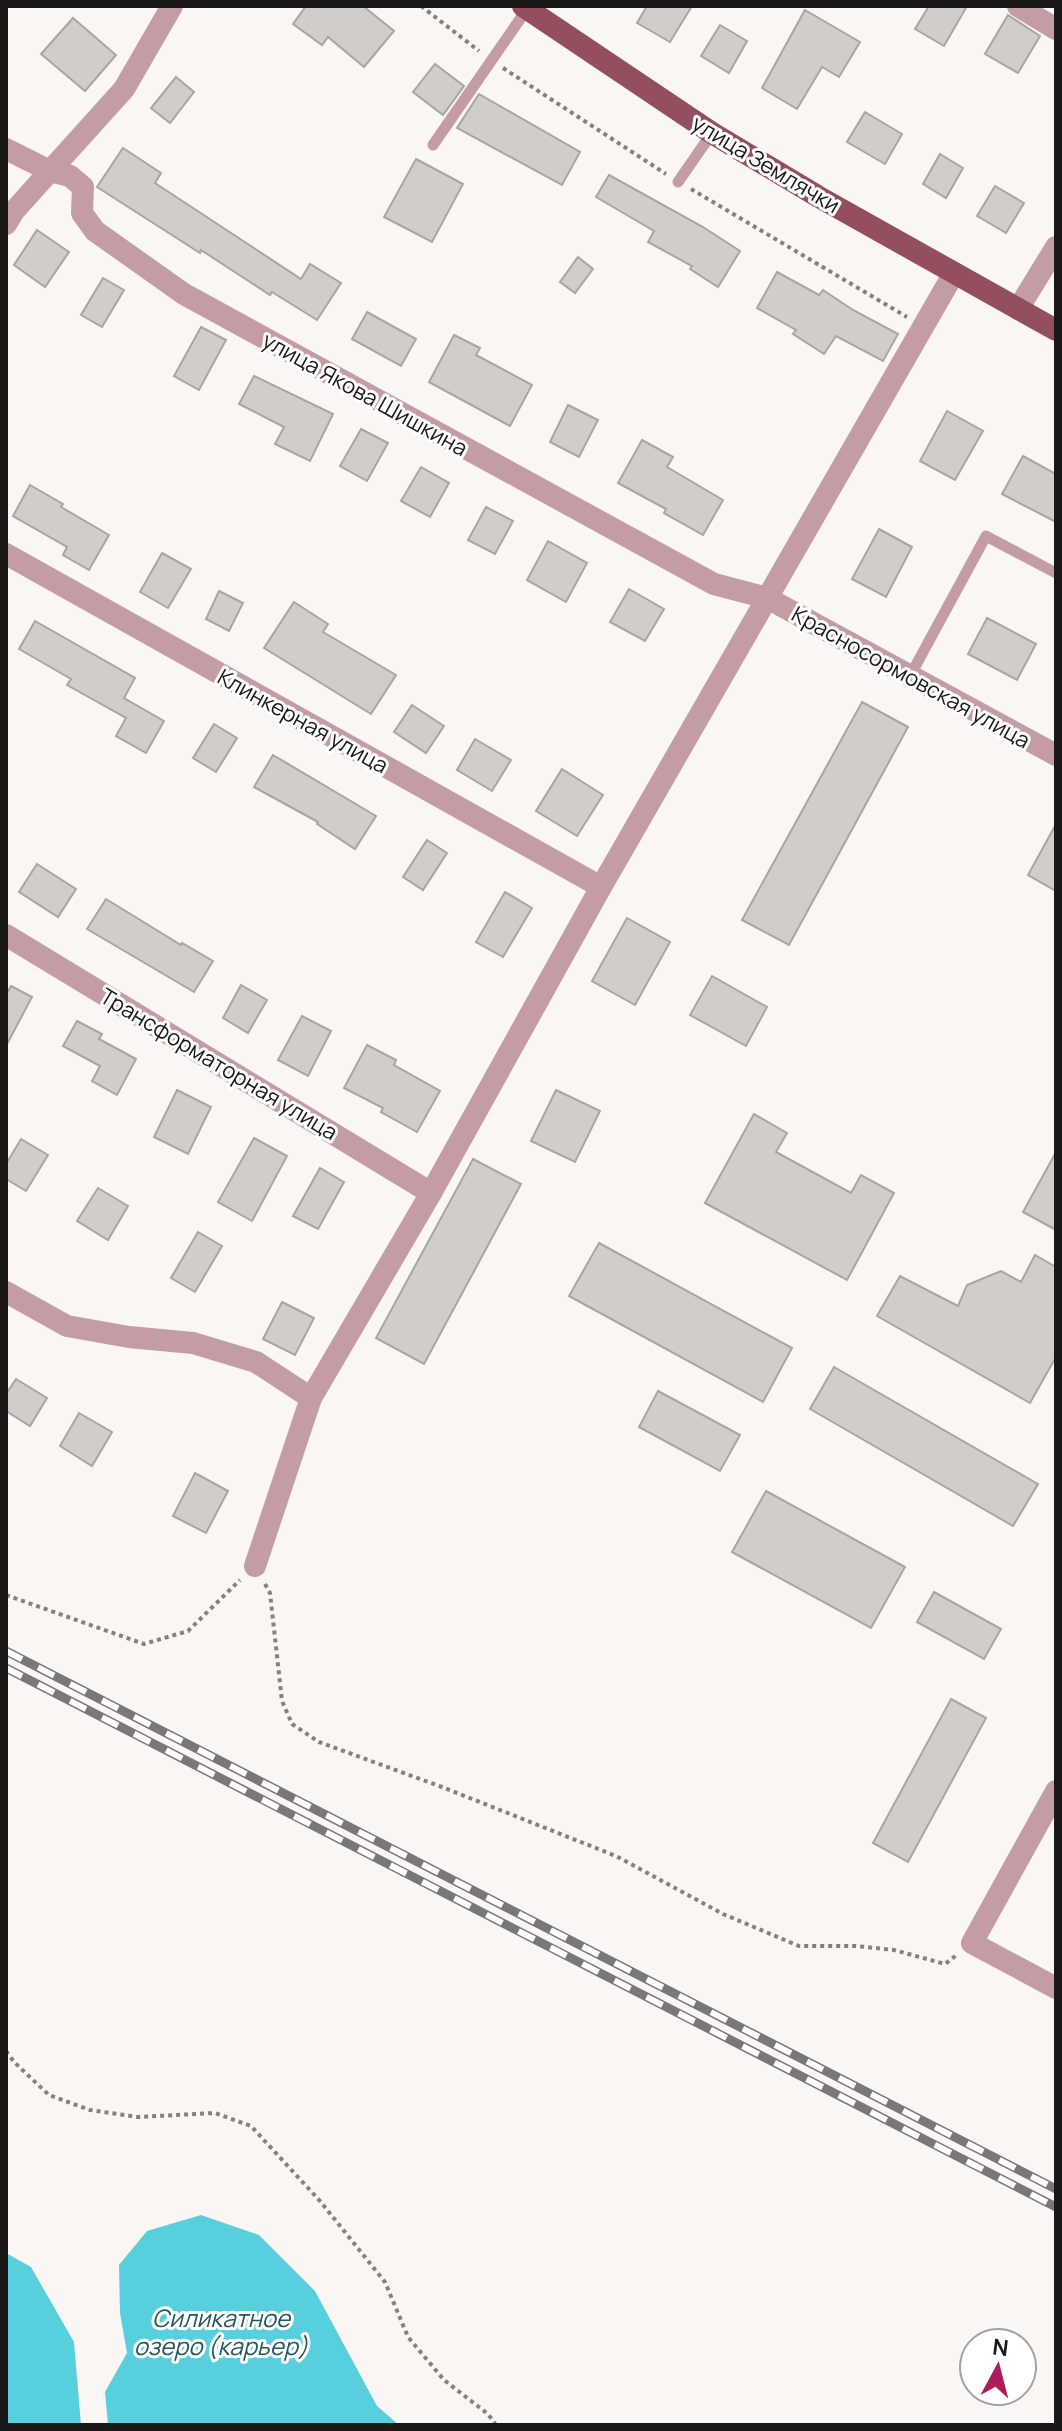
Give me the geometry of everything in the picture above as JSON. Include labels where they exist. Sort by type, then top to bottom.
[{"type":"main road","name":"улица Землячки","points":[[525,7],[712,133],[1056,330]]},
{"type":"street","points":[[6,224],[14,211],[124,89],[172,6]]},
{"type":"street","points":[[1018,6],[1056,29]]},
{"type":"street","name":"улица Якова Шишкина","points":[[6,149],[50,171],[70,176],[83,187],[82,213],[95,231],[184,294],[714,584],[767,598]]},
{"type":"street","points":[[1018,309],[1056,247]]},
{"type":"street","points":[[255,1566],[311,1398],[431,1193],[601,887],[954,273]]},
{"type":"street","name":"Клинкерная улица","points":[[6,554],[601,887]]},
{"type":"street","name":"Красносормовская улица","points":[[767,598],[1056,755]]},
{"type":"street","name":"Трансформаторная улица","points":[[6,935],[431,1193]]},
{"type":"street","points":[[6,1292],[67,1326],[129,1337],[193,1343],[256,1362],[311,1398]]},
{"type":"street","points":[[1056,1791],[972,1943],[1056,1988]]},
{"type":"lane","points":[[433,145],[525,7]]},
{"type":"lane","points":[[678,182],[712,133]]},
{"type":"lane","points":[[910,676],[986,536],[1056,573]]},
{"type":"path","points":[[6,1595],[144,1644],[188,1631],[255,1566],[270,1593],[282,1701],[292,1724],[319,1742],[616,1856],[723,1914],[799,1946],[894,1950],[945,1964],[972,1943]]},
{"type":"path","points":[[6,2051],[49,2095],[90,2110],[138,2117],[215,2113],[251,2126],[320,2201],[385,2282],[408,2337],[444,2380],[488,2414],[496,2425]]},
{"type":"water","name":"Силикатное озеро (карьер)","points":[[201,2215],[259,2235],[315,2291],[377,2406],[399,2425],[108,2425],[105,2392],[127,2353],[120,2313],[119,2265],[147,2231]]},
{"type":"water","name":"Силикатное озеро (карьер)","points":[[6,2253],[31,2267],[74,2342],[81,2425],[6,2425]]},
{"type":"building","points":[[306,6],[363,6],[394,31],[364,67],[328,37],[322,45],[293,24]]},
{"type":"building","points":[[647,6],[692,6],[670,42],[637,23]]},
{"type":"building","points":[[929,6],[967,6],[944,46],[915,29]]},
{"type":"building","points":[[805,10],[860,42],[839,77],[822,67],[797,109],[762,88]]},
{"type":"building","points":[[1008,15],[1040,36],[1018,73],[985,54]]},
{"type":"building","points":[[73,18],[116,55],[85,91],[41,54]]},
{"type":"building","points":[[720,25],[747,41],[729,73],[701,56]]},
{"type":"building","points":[[435,64],[464,86],[443,115],[413,92]]},
{"type":"building","points":[[176,77],[194,92],[170,123],[151,108]]},
{"type":"building","points":[[479,94],[580,152],[562,185],[457,128]]},
{"type":"building","points":[[865,112],[902,134],[885,164],[847,142]]},
{"type":"building","points":[[123,148],[161,173],[155,183],[301,279],[310,264],[341,283],[317,320],[272,292],[270,295],[201,250],[200,253],[97,187]]},
{"type":"building","points":[[940,154],[963,168],[946,198],[923,184]]},
{"type":"building","points":[[416,159],[463,184],[432,242],[384,217]]},
{"type":"building","points":[[609,175],[740,251],[718,287],[690,269],[692,266],[648,242],[654,231],[596,197]]},
{"type":"building","points":[[995,186],[1024,203],[1006,233],[977,216]]},
{"type":"building","points":[[37,230],[69,252],[45,287],[14,265]]},
{"type":"building","points":[[578,257],[593,269],[575,293],[560,282]]},
{"type":"building","points":[[777,272],[819,295],[823,290],[898,334],[883,361],[836,336],[824,354],[793,334],[796,330],[757,308]]},
{"type":"building","points":[[103,278],[124,290],[102,327],[81,315]]},
{"type":"building","points":[[367,312],[416,339],[401,366],[352,339]]},
{"type":"building","points":[[201,327],[226,340],[199,390],[174,376]]},
{"type":"building","points":[[454,335],[480,348],[476,355],[532,385],[510,426],[429,382]]},
{"type":"building","points":[[254,376],[333,414],[310,461],[275,444],[284,427],[239,404]]},
{"type":"building","points":[[568,405],[598,420],[579,457],[550,442]]},
{"type":"building","points":[[947,411],[983,431],[955,480],[920,461]]},
{"type":"building","points":[[361,429],[388,443],[367,481],[340,466]]},
{"type":"building","points":[[642,440],[673,457],[667,467],[723,500],[703,535],[664,513],[666,509],[618,483]]},
{"type":"building","points":[[1023,456],[1056,474],[1056,522],[1002,494]]},
{"type":"building","points":[[421,467],[449,483],[430,517],[401,501]]},
{"type":"building","points":[[30,485],[109,535],[89,570],[63,555],[67,547],[13,516]]},
{"type":"building","points":[[486,507],[513,521],[495,554],[468,540]]},
{"type":"building","points":[[879,529],[912,547],[886,597],[852,579]]},
{"type":"building","points":[[548,541],[587,563],[566,602],[527,580]]},
{"type":"building","points":[[162,553],[191,569],[168,608],[140,592]]},
{"type":"building","points":[[629,589],[664,609],[645,641],[610,622]]},
{"type":"building","points":[[219,591],[243,603],[229,631],[206,619]]},
{"type":"building","points":[[294,602],[328,624],[323,632],[396,675],[371,714],[264,648]]},
{"type":"building","points":[[987,618],[1036,644],[1017,680],[968,654]]},
{"type":"building","points":[[35,621],[135,678],[124,698],[164,721],[146,753],[116,736],[126,718],[67,685],[71,679],[19,649]]},
{"type":"building","points":[[862,702],[908,727],[789,945],[742,920]]},
{"type":"building","points":[[412,705],[444,726],[426,753],[394,732]]},
{"type":"building","points":[[214,724],[237,738],[216,772],[193,758]]},
{"type":"building","points":[[475,739],[511,760],[492,791],[457,770]]},
{"type":"building","points":[[273,755],[376,816],[355,849],[318,822],[254,787]]},
{"type":"building","points":[[562,769],[603,795],[577,836],[536,811]]},
{"type":"building","points":[[1056,824],[1056,891],[1028,875]]},
{"type":"building","points":[[427,840],[447,853],[423,890],[403,877]]},
{"type":"building","points":[[37,864],[76,889],[58,917],[19,892]]},
{"type":"building","points":[[505,892],[532,908],[503,957],[476,942]]},
{"type":"building","points":[[106,899],[213,961],[194,992],[87,929]]},
{"type":"building","points":[[627,918],[670,942],[635,1005],[592,981]]},
{"type":"building","points":[[712,976],[767,1007],[746,1046],[690,1015]]},
{"type":"building","points":[[241,985],[267,1000],[248,1033],[223,1018]]},
{"type":"building","points":[[11,986],[32,997],[6,1046],[6,995]]},
{"type":"building","points":[[302,1016],[331,1031],[308,1076],[278,1060]]},
{"type":"building","points":[[77,1021],[102,1034],[99,1039],[136,1059],[117,1095],[92,1081],[100,1066],[63,1046]]},
{"type":"building","points":[[367,1045],[396,1060],[394,1065],[440,1091],[417,1132],[381,1112],[383,1108],[344,1088]]},
{"type":"building","points":[[177,1090],[211,1107],[188,1154],[154,1137]]},
{"type":"building","points":[[556,1090],[600,1111],[575,1162],[531,1141]]},
{"type":"building","points":[[754,1114],[787,1133],[776,1152],[851,1193],[861,1175],[894,1193],[847,1280],[705,1203]]},
{"type":"building","points":[[254,1138],[287,1156],[252,1221],[218,1202]]},
{"type":"building","points":[[21,1139],[48,1155],[26,1191],[6,1179],[6,1164]]},
{"type":"building","points":[[1056,1152],[1056,1230],[1023,1212]]},
{"type":"building","points":[[473,1159],[521,1184],[424,1364],[376,1338]]},
{"type":"building","points":[[320,1168],[344,1182],[318,1229],[293,1216]]},
{"type":"building","points":[[98,1188],[128,1206],[108,1240],[77,1221]]},
{"type":"building","points":[[198,1232],[222,1246],[195,1292],[171,1278]]},
{"type":"building","points":[[599,1243],[792,1348],[763,1402],[569,1296]]},
{"type":"building","points":[[1035,1255],[1056,1267],[1056,1357],[1030,1403],[877,1316],[900,1276],[958,1306],[967,1285],[1001,1271],[1021,1282]]},
{"type":"building","points":[[282,1302],[314,1318],[295,1355],[263,1339]]},
{"type":"building","points":[[834,1367],[1038,1484],[1013,1526],[810,1409]]},
{"type":"building","points":[[16,1379],[47,1398],[30,1426],[6,1411],[6,1394]]},
{"type":"building","points":[[658,1391],[740,1435],[720,1471],[639,1427]]},
{"type":"building","points":[[79,1413],[112,1432],[92,1466],[60,1446]]},
{"type":"building","points":[[195,1473],[228,1491],[206,1533],[173,1516]]},
{"type":"building","points":[[766,1491],[905,1567],[871,1628],[732,1552]]},
{"type":"building","points":[[934,1592],[1001,1629],[984,1659],[917,1622]]},
{"type":"building","points":[[951,1699],[986,1718],[908,1862],[873,1843]]},
{"type":"railway","points":[[6,1651],[1056,2189]]},
{"type":"railway","points":[[6,1668],[1056,2207]]}]
